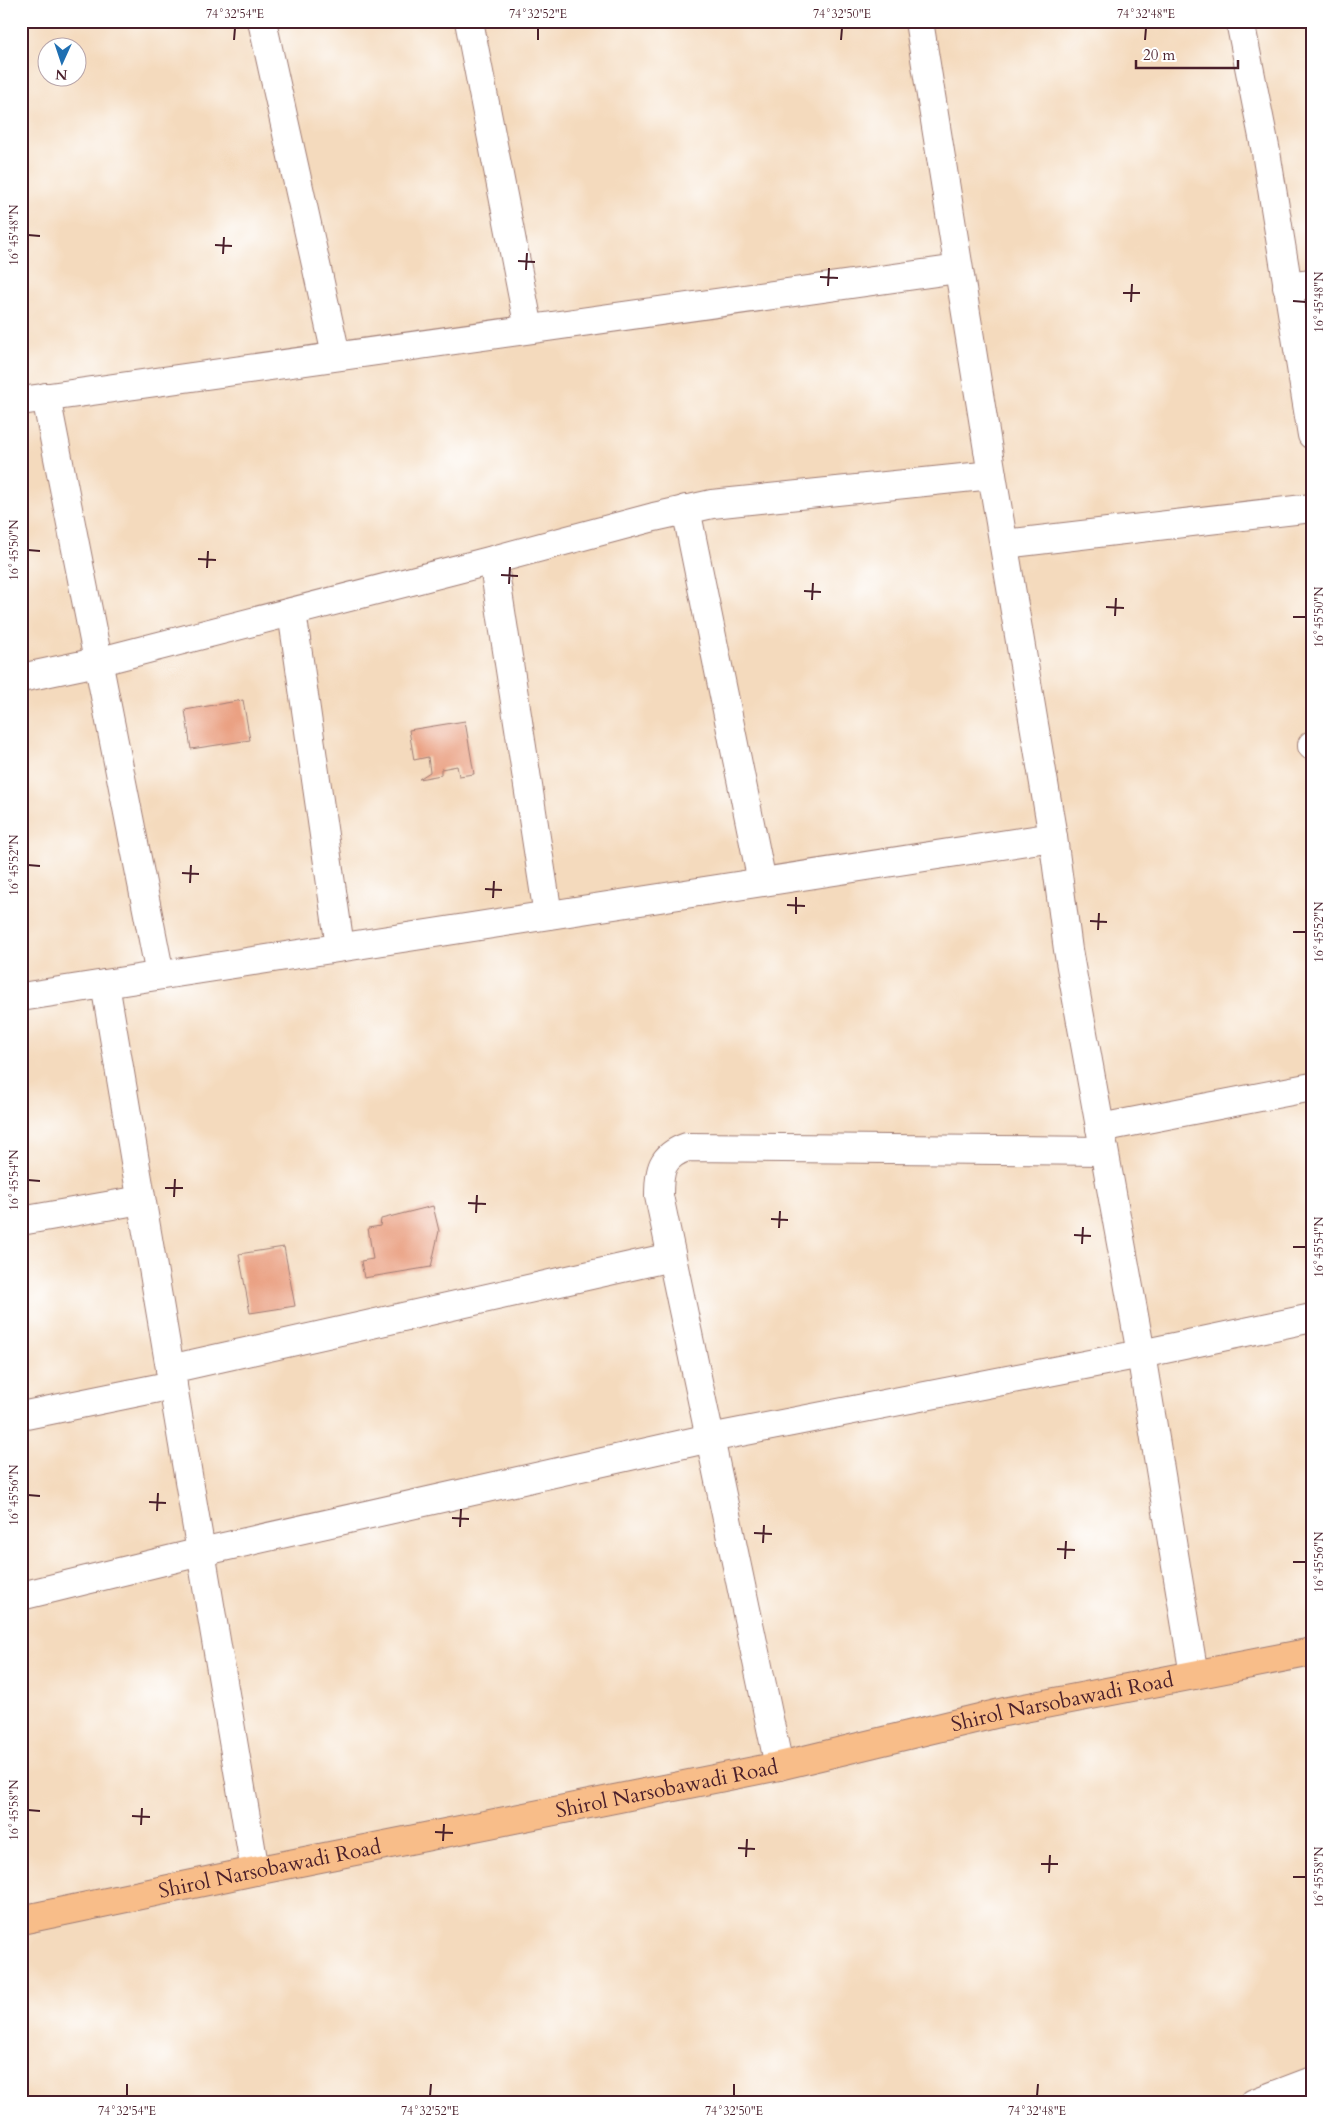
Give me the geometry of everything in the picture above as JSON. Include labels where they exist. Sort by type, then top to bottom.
[{"type":"main road","name":"Shirol Narsobawadi Road","points":[[21,1920],[255,1870],[779,1766],[1004,1712],[1312,1652]]},
{"type":"street","points":[[262,21],[336,356]]},
{"type":"street","points":[[469,21],[529,329]]},
{"type":"street","points":[[919,21],[992,476],[1053,836],[1068,950],[1141,1354],[1194,1675]]},
{"type":"street","points":[[1240,21],[1266,152],[1300,286],[1312,435]]},
{"type":"street","points":[[160,975],[98,662],[34,399],[958,269]]},
{"type":"street","points":[[21,678],[98,662],[686,509],[712,504],[992,476]]},
{"type":"street","points":[[1004,544],[1312,508]]},
{"type":"street","points":[[686,509],[762,882]]},
{"type":"street","points":[[493,560],[548,915]]},
{"type":"street","points":[[292,612],[340,947]]},
{"type":"street","points":[[21,997],[1053,836]]},
{"type":"street","points":[[105,984],[255,1870]]},
{"type":"street","points":[[779,1766],[658,1196],[659,1177],[663,1164],[674,1152],[687,1147],[1102,1139],[1312,1087]]},
{"type":"street","points":[[21,1221],[142,1200]]},
{"type":"street","points":[[21,1416],[172,1377],[671,1257]]},
{"type":"street","points":[[21,1596],[201,1552],[710,1438],[1141,1354],[1312,1318]]},
{"type":"street","points":[[1254,2103],[1312,2081]]},
{"type":"building","points":[[243,700],[250,740],[191,749],[185,710]]},
{"type":"building","points":[[465,721],[474,774],[459,776],[457,766],[441,769],[441,775],[419,779],[430,772],[428,757],[414,760],[409,730]]},
{"type":"building","points":[[433,1206],[439,1231],[431,1267],[364,1278],[361,1261],[373,1259],[368,1228],[380,1226],[381,1219]]},
{"type":"building","points":[[284,1247],[295,1306],[250,1313],[239,1254]]}]
